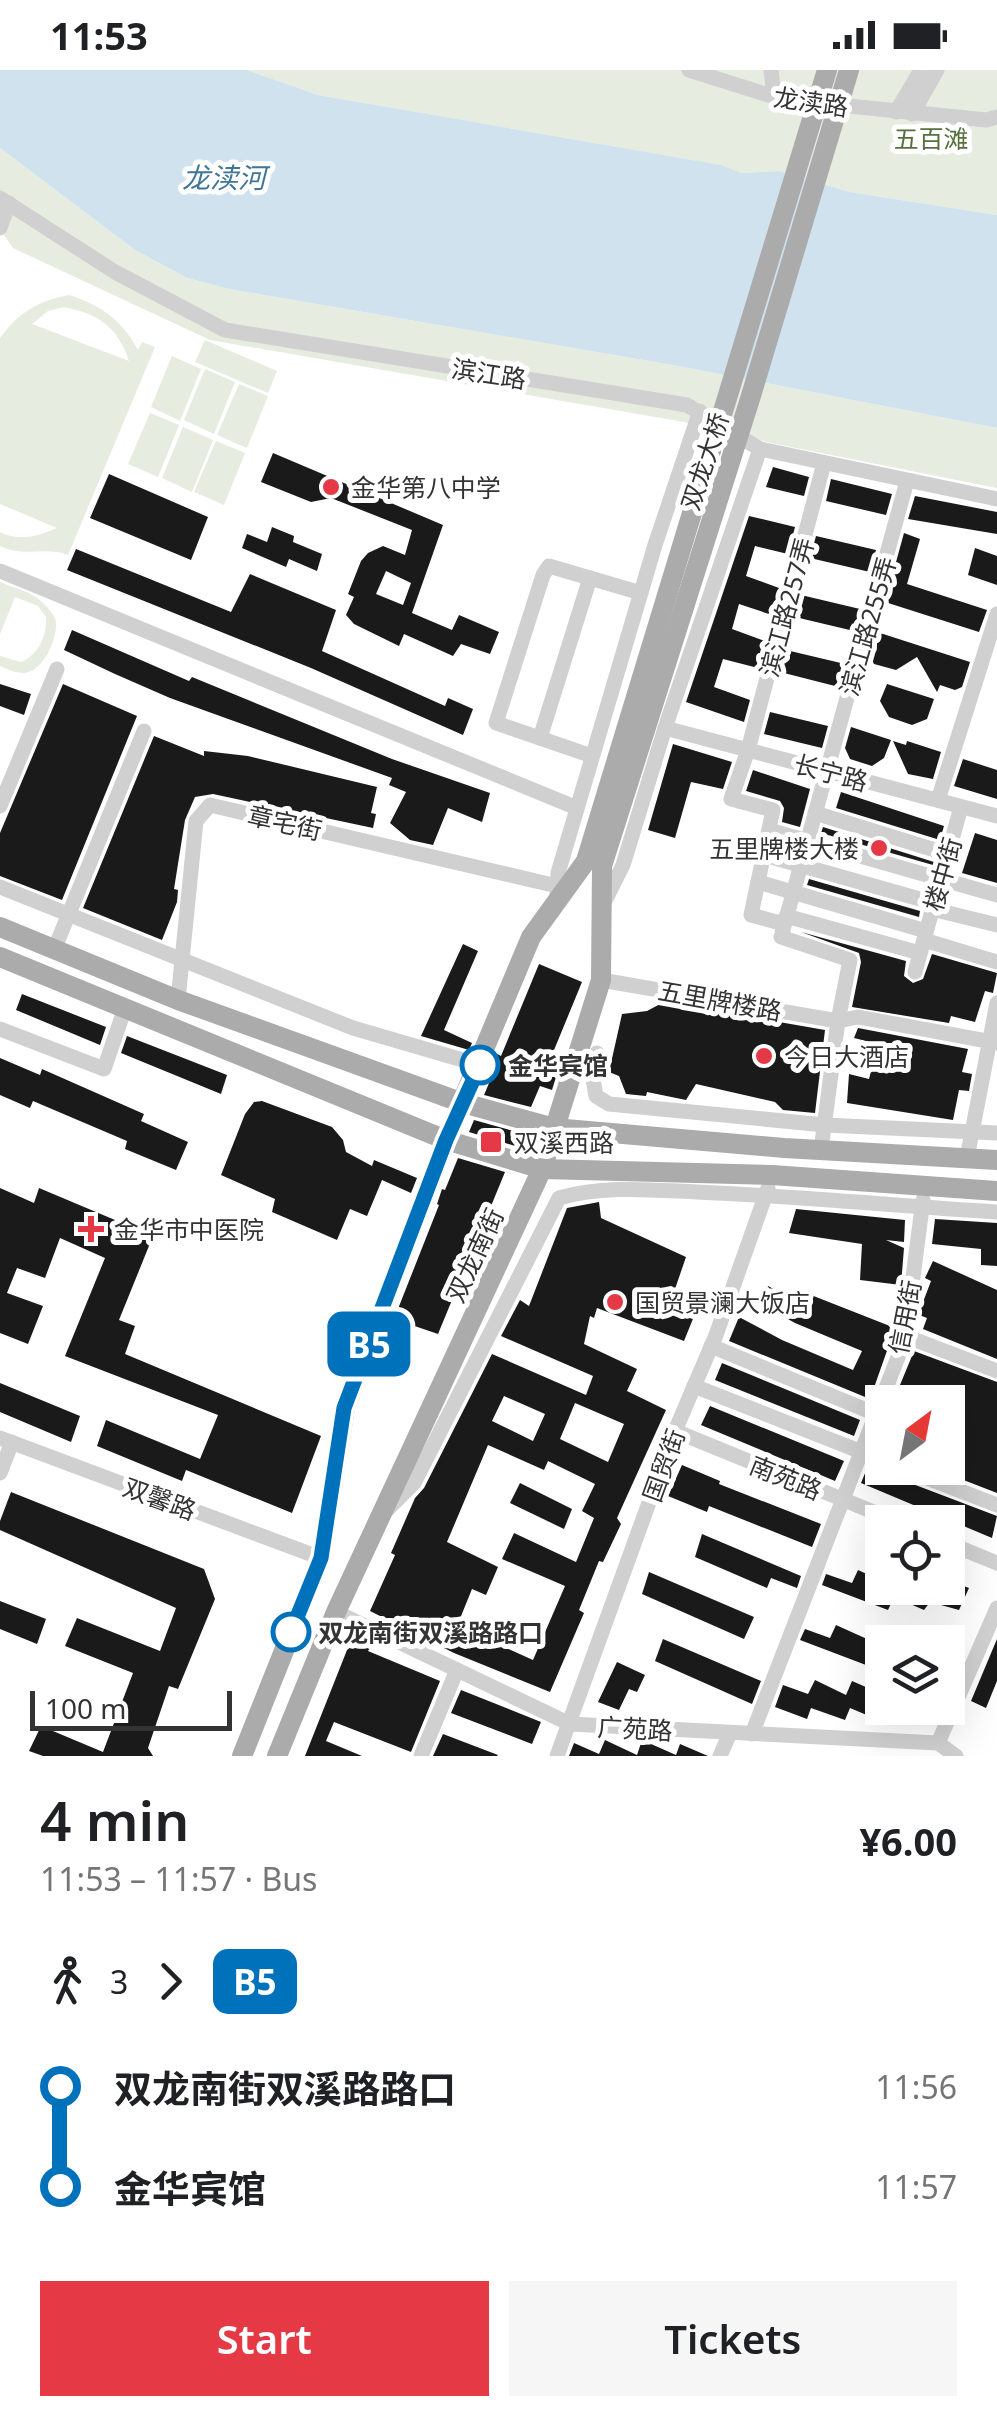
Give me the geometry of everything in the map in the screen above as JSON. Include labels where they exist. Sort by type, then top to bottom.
[{"type":"main road","name":"双龙大桥","points":[[594,864],[827,70]]},
{"type":"main road","name":"双龙大桥","points":[[594,864],[750,398],[850,70]]},
{"type":"main road","points":[[242,1756],[321,1558],[344,1408],[446,1140],[531,938],[557,895],[594,864]]},
{"type":"main road","name":"双龙南街","points":[[278,1756],[336,1612],[542,1169],[601,980],[601,909],[594,864]]},
{"type":"main road","points":[[0,928],[178,1000],[463,1102],[554,1128],[997,1160]]},
{"type":"main road","points":[[0,957],[446,1140],[542,1169],[769,1185],[925,1186],[997,1191]]},
{"type":"street","name":"龙渎路","points":[[689,70],[781,99],[986,120],[997,117]]},
{"type":"street","points":[[746,88],[749,70]]},
{"type":"street","points":[[771,70],[772,86],[781,99]]},
{"type":"street","points":[[904,113],[921,70]]},
{"type":"street","points":[[904,113],[937,70]]},
{"type":"street","points":[[0,228],[5,201]]},
{"type":"street","name":"滨江路","points":[[5,201],[115,272],[225,330],[687,405],[760,450],[997,499]]},
{"type":"street","points":[[557,895],[577,808],[640,592],[700,412]]},
{"type":"street","points":[[601,909],[623,865],[665,728],[760,450]]},
{"type":"street","name":"滨江路257弄","points":[[769,830],[773,810],[732,799],[824,463]]},
{"type":"street","name":"滨江路255弄","points":[[785,919],[907,480]]},
{"type":"street","points":[[592,756],[496,723],[549,566],[640,592]]},
{"type":"street","points":[[0,570],[577,808]]},
{"type":"street","points":[[540,738],[590,578]]},
{"type":"street","points":[[938,800],[997,614]]},
{"type":"street","points":[[0,806],[57,669]]},
{"type":"street","name":"长宁路","points":[[665,728],[997,816]]},
{"type":"street","points":[[54,950],[144,730]]},
{"type":"street","name":"章宅街","points":[[178,1000],[196,821],[210,804],[557,895]]},
{"type":"street","name":"楼中街","points":[[915,972],[961,808]]},
{"type":"street","points":[[815,812],[948,854]]},
{"type":"street","points":[[923,941],[751,915],[769,830],[997,895]]},
{"type":"street","points":[[764,855],[997,926]]},
{"type":"street","points":[[758,882],[923,941],[997,962]]},
{"type":"street","points":[[0,887],[353,1028],[480,1065]]},
{"type":"street","points":[[785,919],[781,937],[850,960],[821,1150]]},
{"type":"street","name":"五里牌楼路","points":[[601,980],[838,1020],[858,1016],[993,1043]]},
{"type":"street","points":[[967,1158],[993,1043],[997,1003]]},
{"type":"street","points":[[0,1029],[104,1069],[125,1008]]},
{"type":"street","points":[[597,1052],[592,1084],[596,1096],[608,1104],[824,1124],[997,1133]]},
{"type":"street","points":[[380,1517],[414,1483],[560,1198],[582,1191],[614,1189],[769,1185],[922,1208],[997,1212]]},
{"type":"street","name":"国贸街","points":[[557,1756],[674,1431],[711,1346],[769,1185]]},
{"type":"street","name":"信用街","points":[[887,1385],[905,1336],[925,1186]]},
{"type":"street","points":[[905,1336],[997,1371]]},
{"type":"street","points":[[711,1346],[865,1409]]},
{"type":"street","points":[[694,1386],[865,1453]]},
{"type":"street","name":"南苑路","points":[[674,1431],[865,1509]]},
{"type":"street","points":[[0,1474],[6,1440]]},
{"type":"street","name":"双馨路","points":[[6,1440],[321,1558]]},
{"type":"street","name":"信用街","points":[[752,1734],[865,1444]]},
{"type":"street","points":[[944,1485],[997,1506]]},
{"type":"street","points":[[965,1550],[997,1563]]},
{"type":"street","points":[[956,1756],[938,1743],[997,1608]]},
{"type":"street","name":"广苑路","points":[[336,1612],[570,1724],[938,1743]]},
{"type":"street","points":[[421,1756],[457,1670]]},
{"type":"street","points":[[720,1756],[730,1733]]},
{"type":"street","points":[[872,1756],[878,1740]]},
{"type":"green space","name":"五百滩","points":[[247,70],[997,70],[997,215],[850,192],[779,171],[742,173],[720,165],[318,95]]},
{"type":"green space","points":[[0,148],[135,250],[187,278],[229,289],[678,366],[997,428],[997,488],[684,422],[210,340],[13,248],[0,229]]},
{"type":"green space","points":[[69,295],[101,309],[125,330],[138,350],[142,342],[155,347],[68,555],[0,546],[0,532],[29,537],[57,528],[0,504],[0,338],[22,315]],"holes":[[[64,307],[106,324],[119,339],[129,361],[32,324],[48,311]]]},
{"type":"green space","points":[[205,340],[277,371],[268,393],[195,362]]},
{"type":"green space","points":[[172,356],[201,369],[180,421],[151,407]]},
{"type":"green space","points":[[205,369],[235,382],[214,434],[184,420]]},
{"type":"green space","points":[[239,384],[268,396],[247,448],[217,435]]},
{"type":"green space","points":[[150,413],[179,425],[158,477],[128,464]]},
{"type":"green space","points":[[183,427],[213,440],[192,492],[162,478]]},
{"type":"green space","points":[[216,441],[245,453],[224,505],[194,492]]},
{"type":"green space","points":[[0,582],[39,599],[55,620],[51,647],[30,672],[0,666],[0,656],[21,662],[33,655],[43,637],[46,617],[38,606],[15,597],[0,634]]},
{"type":"water","name":"龙渎河","points":[[0,70],[247,70],[318,95],[721,165],[742,173],[779,171],[850,192],[997,215],[997,428],[678,366],[229,289],[187,278],[135,250],[0,148]]},
{"type":"building","points":[[273,453],[443,525],[412,613],[452,630],[459,615],[499,632],[490,654],[461,644],[453,656],[404,634],[399,646],[354,624],[346,615],[354,597],[348,594],[361,561],[383,546],[405,555],[412,530],[331,498],[311,502],[261,482]],"holes":[[[386,571],[411,583],[403,605],[376,594]]]},
{"type":"building","points":[[773,467],[809,477],[804,496],[766,487]]},
{"type":"building","points":[[109,474],[208,517],[191,560],[90,518]]},
{"type":"building","points":[[831,479],[892,494],[886,515],[826,501]]},
{"type":"building","points":[[915,496],[997,512],[997,534],[908,519]]},
{"type":"building","points":[[749,516],[795,527],[788,554],[755,546],[746,576],[779,588],[772,615],[739,604],[732,629],[765,641],[758,668],[723,659],[714,687],[750,700],[744,722],[686,702]]},
{"type":"building","points":[[272,527],[294,536],[293,542],[322,554],[317,571],[289,559],[286,567],[242,548],[247,534],[267,542]]},
{"type":"building","points":[[904,533],[920,539],[907,584],[987,610],[979,632],[885,602]]},
{"type":"building","points":[[816,536],[876,550],[870,572],[810,558]]},
{"type":"building","points":[[975,548],[997,556],[997,585],[968,575]]},
{"type":"building","points":[[76,549],[231,612],[250,574],[336,610],[322,651],[445,706],[448,698],[473,709],[463,735],[311,668],[67,570]]},
{"type":"building","points":[[801,595],[860,609],[854,631],[795,617]]},
{"type":"building","points":[[72,630],[189,681],[192,677],[392,759],[490,793],[482,822],[448,808],[433,845],[410,840],[390,823],[406,792],[389,785],[392,778],[170,698],[115,674],[64,650]]},
{"type":"building","points":[[877,632],[970,662],[962,687],[955,690],[940,685],[937,692],[917,657],[896,670],[874,664],[870,656]]},
{"type":"building","points":[[786,650],[845,664],[839,687],[780,672]]},
{"type":"building","points":[[0,684],[31,694],[24,715],[0,706]]},
{"type":"building","points":[[63,684],[137,716],[62,900],[0,876],[0,833]]},
{"type":"building","points":[[887,684],[934,699],[927,719],[912,725],[889,717],[880,701]]},
{"type":"building","points":[[770,712],[828,726],[822,748],[764,734]]},
{"type":"building","points":[[851,727],[891,740],[884,758],[872,766],[850,759],[845,748]]},
{"type":"building","points":[[154,736],[204,756],[204,751],[248,756],[377,787],[371,813],[376,814],[373,828],[213,794],[195,797],[185,820],[174,889],[178,890],[177,902],[162,940],[83,908]]},
{"type":"building","points":[[893,741],[906,745],[907,741],[941,752],[933,779],[908,774]]},
{"type":"building","points":[[673,744],[732,762],[723,789],[691,782],[675,838],[648,830]]},
{"type":"building","points":[[963,759],[997,770],[997,799],[954,786]]},
{"type":"building","points":[[753,770],[810,789],[800,827],[782,822],[784,808],[780,801],[746,791]]},
{"type":"building","points":[[841,792],[944,826],[940,840],[836,808]]},
{"type":"building","points":[[823,827],[934,862],[933,865],[821,833]]},
{"type":"building","points":[[975,833],[997,840],[997,883],[962,873]]},
{"type":"building","points":[[809,879],[920,911],[919,917],[807,885]]},
{"type":"building","points":[[801,932],[906,961],[904,976],[913,983],[923,979],[932,954],[997,973],[993,993],[985,991],[975,1022],[951,1016],[949,1023],[852,1007],[861,962],[859,953]]},
{"type":"building","points":[[463,944],[478,951],[444,1030],[472,1043],[469,1050],[421,1036]]},
{"type":"building","points":[[539,964],[582,982],[545,1072],[556,1077],[552,1090],[540,1086],[531,1107],[484,1095],[495,1069],[491,1068],[497,1054],[501,1056]]},
{"type":"building","points":[[22,994],[106,1027],[100,1045],[16,1010]]},
{"type":"building","points":[[664,1002],[825,1030],[815,1113],[783,1110],[775,1102],[696,1084],[686,1100],[647,1092],[646,1096],[626,1094],[619,1076],[609,1072],[622,1014],[647,1011]]},
{"type":"building","points":[[858,1028],[968,1049],[962,1072],[972,1074],[969,1091],[959,1090],[953,1120],[847,1103],[849,1074],[869,1079],[878,1044],[854,1038]]},
{"type":"building","points":[[127,1036],[227,1075],[221,1094],[121,1053]]},
{"type":"building","points":[[0,1058],[40,1075],[42,1069],[144,1114],[141,1121],[188,1142],[176,1170],[125,1149],[127,1141],[33,1101],[30,1108],[0,1095]]},
{"type":"building","points":[[262,1101],[332,1127],[343,1140],[346,1152],[372,1166],[374,1160],[417,1178],[411,1193],[382,1180],[367,1216],[350,1209],[337,1240],[272,1212],[275,1199],[221,1175],[245,1114],[254,1102]]},
{"type":"building","points":[[474,1120],[521,1133],[515,1146],[469,1132]]},
{"type":"building","points":[[458,1158],[505,1172],[489,1211],[504,1218],[498,1231],[483,1225],[438,1334],[394,1319],[442,1189],[445,1190]]},
{"type":"building","points":[[0,1188],[34,1203],[39,1188],[153,1236],[119,1320],[135,1326],[125,1354],[321,1436],[292,1513],[186,1470],[182,1481],[97,1446],[106,1420],[200,1459],[218,1415],[65,1356],[105,1258],[60,1238],[45,1278],[17,1268],[7,1293],[43,1306],[28,1344],[0,1333]]},
{"type":"building","points":[[599,1202],[601,1218],[686,1257],[675,1289],[701,1299],[684,1341],[597,1308],[594,1318],[590,1316],[584,1344],[637,1369],[627,1391],[666,1410],[617,1518],[621,1524],[603,1562],[599,1561],[579,1610],[584,1613],[550,1692],[454,1653],[370,1611],[415,1498],[424,1488],[492,1354],[586,1395],[593,1376],[501,1336],[520,1300],[529,1306],[567,1208]],"holes":[[[504,1396],[545,1414],[533,1441],[492,1421]],[[575,1403],[624,1424],[608,1462],[560,1439]],[[488,1445],[544,1470],[548,1461],[595,1484],[582,1511],[594,1518],[576,1562],[514,1533],[502,1559],[565,1586],[533,1660],[457,1626],[472,1589],[486,1595],[498,1567],[447,1542]]]},
{"type":"building","points":[[796,1209],[905,1220],[904,1242],[886,1240],[904,1248],[901,1285],[860,1280],[862,1244],[789,1233]]},
{"type":"building","points":[[935,1219],[997,1223],[997,1266],[981,1265],[981,1249],[932,1244]]},
{"type":"building","points":[[933,1261],[997,1290],[997,1359],[923,1329],[927,1318],[919,1315],[931,1281],[925,1278]]},
{"type":"building","points":[[768,1286],[806,1306],[811,1295],[895,1328],[875,1385],[865,1385],[865,1397],[729,1341],[739,1317],[853,1370],[862,1351],[761,1304]]},
{"type":"building","points":[[914,1351],[997,1382],[997,1493],[965,1481],[965,1385],[900,1385]]},
{"type":"building","points":[[722,1363],[860,1420],[854,1436],[715,1380]]},
{"type":"building","points":[[0,1383],[80,1416],[71,1442],[0,1412]]},
{"type":"building","points":[[710,1406],[844,1461],[835,1481],[701,1425]]},
{"type":"building","points":[[682,1465],[720,1481],[719,1484],[821,1524],[812,1547],[709,1506],[707,1512],[668,1496]]},
{"type":"building","points":[[520,1483],[572,1509],[564,1529],[510,1503]]},
{"type":"building","points":[[866,1485],[915,1485],[997,1516],[992,1538],[965,1527],[965,1505],[913,1505]]},
{"type":"building","points":[[11,1492],[204,1569],[215,1599],[178,1689],[169,1686],[148,1748],[153,1756],[43,1756],[29,1751],[41,1726],[103,1752],[133,1673],[65,1646],[77,1618],[160,1651],[176,1608],[0,1530]]},
{"type":"building","points":[[702,1534],[801,1576],[797,1588],[771,1578],[767,1588],[695,1557]]},
{"type":"building","points":[[858,1570],[865,1573],[865,1601],[822,1585],[826,1574],[852,1583]]},
{"type":"building","points":[[649,1572],[754,1617],[744,1639],[642,1594]]},
{"type":"building","points":[[0,1601],[46,1619],[37,1644],[0,1629]]},
{"type":"building","points":[[836,1625],[865,1638],[865,1665],[800,1640],[805,1629],[830,1638]]},
{"type":"building","points":[[663,1639],[761,1681],[752,1704],[655,1661]]},
{"type":"building","points":[[997,1639],[997,1681],[986,1708],[971,1701]]},
{"type":"building","points":[[357,1642],[370,1648],[368,1651],[440,1681],[411,1752],[334,1722],[326,1741],[362,1756],[305,1756],[347,1650]]},
{"type":"building","points":[[617,1662],[645,1675],[637,1692],[629,1689],[619,1710],[598,1702]]},
{"type":"building","points":[[815,1680],[846,1695],[852,1681],[865,1687],[865,1714],[850,1708],[845,1720],[811,1708],[807,1719],[775,1707],[783,1685],[808,1694]]},
{"type":"building","points":[[461,1690],[541,1722],[532,1744],[451,1713]]},
{"type":"building","points":[[443,1734],[498,1755],[433,1756]]},
{"type":"building","points":[[605,1740],[637,1755],[642,1740],[676,1755],[680,1744],[708,1756],[569,1756],[574,1743],[599,1754]]},
{"type":"bus line","name":"B5","points":[[291,1632],[321,1558],[344,1408],[446,1140],[480,1065]]},
{"type":"place","name":"金华第八中学","points":[[331,487]]},
{"type":"place","name":"五里牌楼大楼","points":[[879,848]]},
{"type":"place","name":"今日大酒店","points":[[764,1056]]},
{"type":"place","name":"金华宾馆","points":[[480,1065]]},
{"type":"place","name":"双溪西路","points":[[491,1142]]},
{"type":"place","name":"金华市中医院","points":[[91,1229]]},
{"type":"place","name":"国贸景澜大饭店","points":[[615,1302]]},
{"type":"place","name":"双龙南街双溪路路口","points":[[291,1632]]}]
